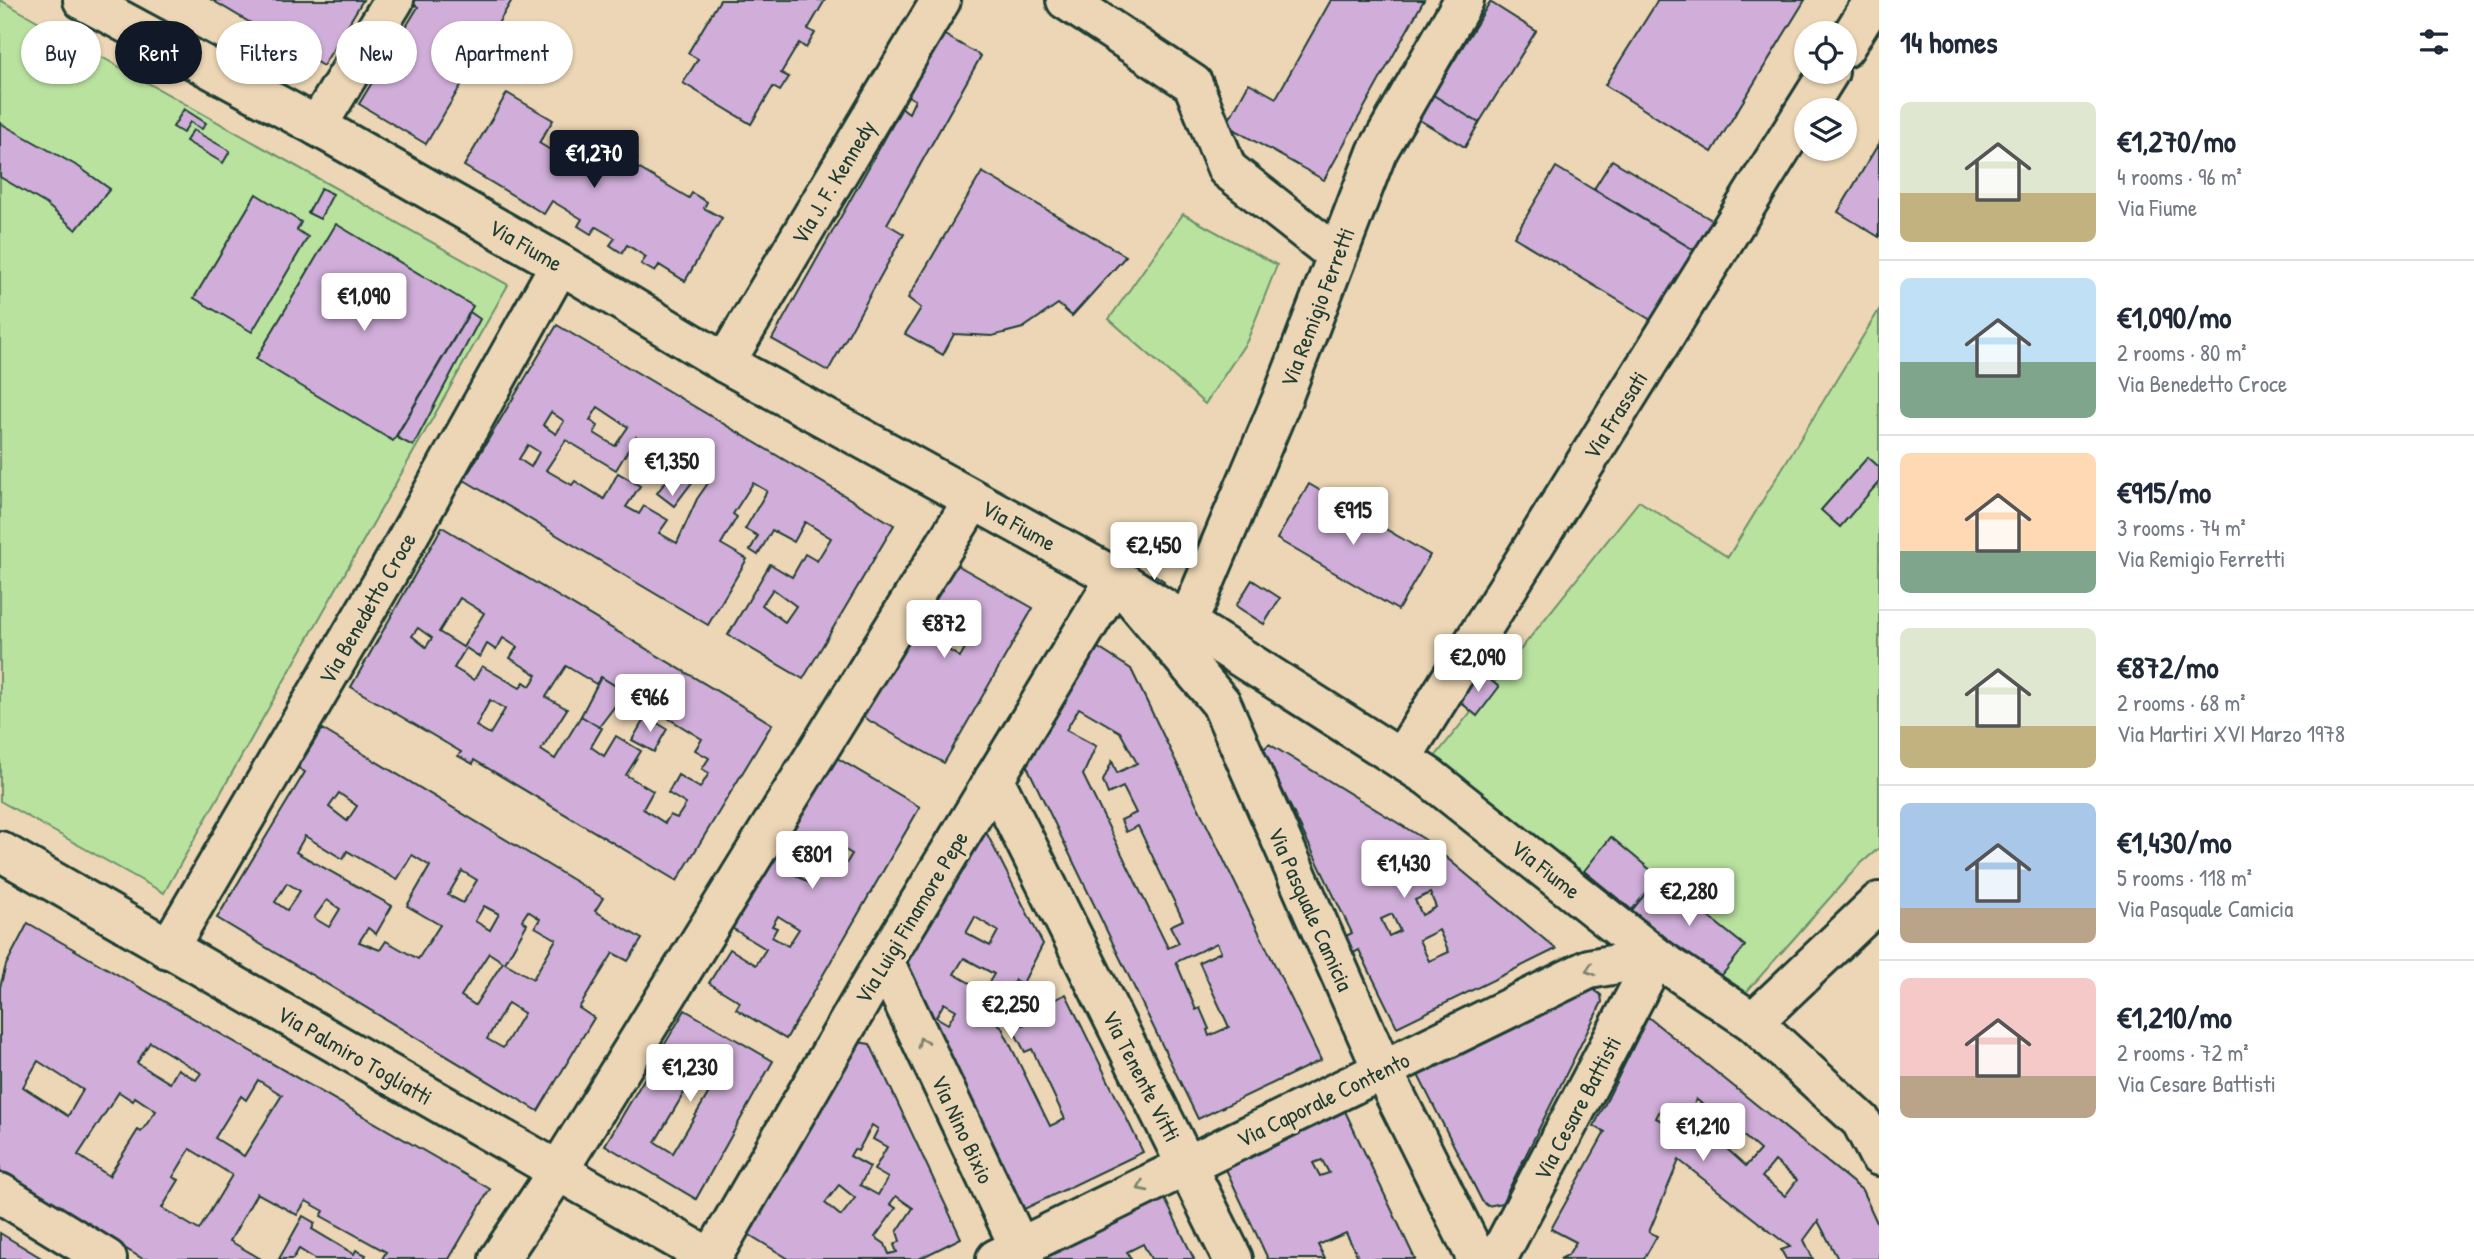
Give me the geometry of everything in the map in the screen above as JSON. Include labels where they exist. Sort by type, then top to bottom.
[{"type":"street","name":"Via Fiume","points":[[83,0],[317,126],[560,264],[724,363],[1116,578],[1429,777],[1656,957],[1753,1022],[1861,1121],[1879,1156]]},
{"type":"street","points":[[317,126],[394,0]]},
{"type":"street","name":"Via J. F. Kennedy","points":[[724,363],[941,0]]},
{"type":"street","points":[[1066,0],[1193,83],[1227,169],[1335,254]]},
{"type":"street","name":"Via Remigio Ferretti","points":[[1187,624],[1282,399],[1335,254],[1377,152],[1464,0]]},
{"type":"street","points":[[1857,27],[1874,0]]},
{"type":"street","name":"Via Frassati","points":[[1401,759],[1822,84]]},
{"type":"street","name":"Via Benedetto Croce","points":[[168,948],[389,571],[560,264]]},
{"type":"street","points":[[499,1259],[558,1171],[973,500]]},
{"type":"street","name":"Via Luigi Finamore Pepe","points":[[711,1259],[884,961],[1116,578]]},
{"type":"street","name":"Via Pasquale Camicia","points":[[1116,578],[1221,704],[1383,1071],[1477,1259]]},
{"type":"street","name":"Via Tenente Vitti","points":[[994,779],[1233,1259]]},
{"type":"street","name":"Via Palmiro Togliatti","points":[[0,851],[711,1259]]},
{"type":"street","points":[[1753,1022],[1879,902]]},
{"type":"street","name":"Via Caporale Contento","points":[[1013,1255],[1186,1165],[1589,968],[1656,957]]},
{"type":"street","name":"Via Cesare Battisti","points":[[1497,1259],[1656,957]]},
{"type":"street","name":"Via Nino Bixio","points":[[884,961],[1013,1255]]},
{"type":"street","points":[[0,1193],[107,1259]]},
{"type":"green space","points":[[0,0],[37,21],[21,21],[21,84],[101,84],[101,57],[115,65],[115,84],[150,84],[508,285],[164,893],[0,801]]},
{"type":"green space","points":[[1183,214],[1277,265],[1247,341],[1205,404],[1109,319]]},
{"type":"green space","points":[[1879,310],[1879,848],[1858,866],[1742,997],[1430,763],[1639,501],[1728,557]]},
{"type":"building","points":[[212,0],[363,0],[350,21],[336,21],[336,45],[323,66],[322,21],[247,21]]},
{"type":"building","points":[[414,0],[512,0],[499,21],[431,21],[431,84],[462,84],[426,144],[359,104],[371,84],[417,84],[417,21],[409,21],[418,7],[412,3]]},
{"type":"building","points":[[720,0],[825,0],[808,29],[815,33],[806,48],[799,43],[781,73],[789,77],[780,91],[773,87],[751,124],[683,83],[698,59],[688,53]]},
{"type":"building","points":[[1331,0],[1424,0],[1324,180],[1226,125],[1249,83],[1276,98]]},
{"type":"building","points":[[1658,0],[1805,0],[1712,152],[1605,85]]},
{"type":"building","points":[[1490,2],[1536,31],[1479,123],[1433,95]]},
{"type":"building","points":[[943,34],[981,56],[887,224],[904,234],[828,371],[772,339],[902,108],[909,113],[915,100],[908,96]]},
{"type":"building","points":[[507,93],[553,120],[539,143],[574,164],[593,133],[604,140],[601,145],[616,154],[620,149],[637,159],[633,165],[689,198],[692,193],[707,202],[704,208],[722,218],[685,281],[659,265],[655,272],[641,264],[646,257],[627,245],[622,253],[610,245],[615,238],[596,227],[591,234],[578,226],[582,219],[552,201],[544,214],[464,166]]},
{"type":"building","points":[[1433,95],[1479,123],[1465,147],[1418,119]]},
{"type":"building","points":[[184,109],[206,123],[202,129],[190,122],[183,133],[173,127]]},
{"type":"building","points":[[0,123],[79,167],[110,189],[76,230],[46,204],[0,177]]},
{"type":"building","points":[[193,130],[230,151],[223,163],[186,141]]},
{"type":"building","points":[[1879,143],[1879,237],[1838,212]]},
{"type":"building","points":[[1612,160],[1730,231],[1712,261],[1594,189]]},
{"type":"building","points":[[1556,167],[1712,261],[1669,331],[1514,237]]},
{"type":"building","points":[[982,172],[1126,256],[1072,316],[1058,304],[1023,328],[992,336],[954,334],[943,355],[905,334],[921,308],[908,298]]},
{"type":"building","points":[[321,188],[333,194],[320,219],[308,213]]},
{"type":"building","points":[[256,194],[301,222],[297,230],[308,237],[252,332],[194,298]]},
{"type":"building","points":[[336,224],[473,306],[393,441],[256,359]]},
{"type":"building","points":[[470,312],[480,319],[413,446],[396,437]]},
{"type":"building","points":[[557,325],[894,525],[803,679],[728,635],[770,564],[792,577],[805,554],[817,561],[831,538],[805,522],[794,542],[772,530],[758,555],[750,550],[758,536],[745,529],[767,491],[753,483],[733,514],[737,517],[721,544],[747,559],[708,625],[464,480]],"holes":[[[598,407],[628,427],[615,446],[594,433],[598,426],[590,420]],[[551,412],[564,421],[556,434],[543,425]],[[636,437],[650,448],[643,456],[659,469],[665,461],[675,469],[657,493],[674,506],[703,468],[713,476],[697,499],[677,543],[659,533],[668,520],[644,506],[639,514],[626,507],[640,486],[618,473],[604,499],[575,481],[572,485],[546,470],[566,440],[616,470]],[[528,445],[539,452],[531,467],[519,459]],[[773,589],[796,606],[785,622],[762,605]]]},
{"type":"building","points":[[1868,457],[1879,467],[1879,482],[1840,527],[1821,510]]},
{"type":"building","points":[[1309,484],[1430,555],[1398,610],[1277,539]]},
{"type":"building","points":[[442,527],[772,724],[677,881],[474,760],[473,764],[458,756],[461,752],[351,687]],"holes":[[[460,598],[484,613],[463,647],[439,632]],[[418,628],[432,638],[426,647],[412,636]],[[503,638],[517,647],[510,658],[537,675],[530,686],[524,682],[520,688],[482,666],[474,680],[454,668],[466,648],[480,657],[487,644],[496,650]],[[566,666],[596,684],[601,677],[702,739],[695,750],[709,758],[702,769],[709,773],[700,788],[678,775],[668,793],[686,804],[677,818],[670,815],[665,823],[643,809],[653,791],[626,775],[641,751],[616,736],[604,756],[591,747],[602,728],[581,716],[555,759],[541,750],[567,709],[546,697]],[[490,700],[505,709],[490,734],[476,726]]]},
{"type":"building","points":[[943,557],[1033,608],[944,763],[854,712]],"holes":[[[943,614],[974,632],[960,657],[929,638]]]},
{"type":"building","points":[[1152,573],[1164,581],[1156,592],[1145,584]]},
{"type":"building","points":[[1252,580],[1280,598],[1264,624],[1236,606]]},
{"type":"building","points":[[1086,640],[1131,669],[1321,1060],[1198,1119],[1024,760]],"holes":[[[1079,708],[1120,732],[1137,763],[1117,773],[1112,761],[1103,781],[1108,794],[1123,787],[1136,813],[1121,820],[1126,832],[1138,826],[1183,920],[1170,926],[1179,943],[1168,948],[1083,775],[1096,746],[1066,730]],[[1217,943],[1221,952],[1199,962],[1229,1027],[1209,1036],[1209,1029],[1200,1008],[1196,1010],[1176,962]]]},
{"type":"building","points":[[1480,672],[1499,687],[1477,716],[1458,700]]},
{"type":"building","points":[[601,677],[635,698],[632,704],[621,698],[599,727],[581,716]]},
{"type":"building","points":[[646,716],[667,729],[654,752],[632,740]]},
{"type":"building","points":[[322,729],[603,898],[595,911],[642,939],[628,961],[613,953],[579,1008],[594,1018],[538,1111],[217,918],[305,772],[298,768]],"holes":[[[339,793],[357,806],[347,821],[329,807]],[[305,836],[343,859],[347,851],[397,880],[412,855],[430,866],[407,906],[440,925],[418,959],[386,941],[380,950],[359,942],[368,928],[376,934],[392,906],[296,852]],[[462,871],[477,880],[463,903],[448,895]],[[287,883],[300,891],[287,910],[275,902]],[[327,900],[340,909],[329,927],[314,918]],[[484,906],[499,914],[490,930],[475,921]],[[528,911],[540,919],[535,927],[556,939],[533,979],[505,963],[527,924],[522,920]],[[489,953],[503,962],[475,1005],[461,996]],[[508,1003],[524,1013],[503,1048],[487,1039]]]},
{"type":"building","points":[[1269,744],[1424,839],[1556,949],[1397,1027],[1359,950],[1352,954],[1344,937],[1352,933],[1263,750]],"holes":[[[1386,858],[1394,878],[1380,885],[1374,869],[1379,867],[1377,862]],[[1430,893],[1436,907],[1422,915],[1415,900]],[[1392,914],[1400,931],[1389,936],[1381,919]],[[1439,930],[1449,952],[1429,961],[1419,940]]]},
{"type":"building","points":[[827,752],[920,807],[786,1039],[736,1009],[740,1002],[709,983],[730,949],[756,965],[766,949],[727,925]],"holes":[[[825,838],[852,854],[841,872],[815,857]],[[801,864],[819,874],[813,885],[796,875]],[[778,916],[799,929],[788,946],[772,937],[777,928],[772,926]]]},
{"type":"building","points":[[985,830],[1043,944],[1022,985],[1015,980],[1010,989],[1018,995],[1009,1011],[997,1004],[989,1018],[1001,1026],[1050,1126],[1065,1119],[1032,1049],[1025,1052],[1013,1029],[1025,1024],[1021,1016],[1066,994],[1143,1152],[1014,1214],[899,974]],"holes":[[[975,917],[998,931],[990,946],[966,933]],[[964,958],[994,974],[984,991],[954,974]],[[944,1003],[956,1010],[948,1024],[936,1017]]]},
{"type":"building","points":[[1611,837],[1659,877],[1632,910],[1584,871]]},
{"type":"building","points":[[1659,877],[1745,946],[1718,980],[1632,910]]},
{"type":"building","points":[[28,923],[490,1189],[449,1259],[382,1259],[386,1252],[321,1216],[324,1211],[306,1201],[297,1215],[257,1193],[230,1241],[261,1259],[143,1259],[0,1174],[0,987],[6,965]],"holes":[[[150,1042],[201,1073],[196,1080],[178,1069],[170,1083],[137,1063]],[[38,1061],[83,1090],[68,1116],[23,1087]],[[258,1080],[282,1095],[244,1156],[215,1138],[241,1096],[246,1100]],[[119,1092],[133,1101],[135,1097],[156,1111],[141,1132],[138,1130],[109,1176],[78,1155]],[[190,1149],[232,1175],[199,1230],[162,1208],[179,1180],[173,1177]]]},
{"type":"building","points":[[1593,989],[1601,995],[1602,1002],[1502,1203],[1488,1206],[1482,1201],[1417,1073],[1585,990]]},
{"type":"building","points":[[685,1010],[773,1061],[696,1199],[605,1145]],"holes":[[[706,1056],[724,1067],[673,1153],[655,1142]]]},
{"type":"building","points":[[1648,1017],[1862,1190],[1879,1227],[1879,1259],[1838,1259],[1818,1221],[1804,1240],[1813,1259],[1786,1259],[1781,1250],[1790,1247],[1679,1160],[1649,1232],[1657,1236],[1644,1259],[1560,1259],[1568,1255],[1576,1242],[1551,1229],[1605,1132],[1594,1126]],"holes":[[[1696,1099],[1714,1114],[1699,1133],[1688,1124],[1685,1133],[1656,1118],[1663,1105],[1690,1119]],[[1739,1132],[1760,1150],[1746,1166],[1725,1147]],[[1775,1161],[1797,1180],[1785,1196],[1762,1177]]]},
{"type":"building","points":[[857,1042],[870,1044],[961,1238],[919,1259],[789,1259],[748,1234]],"holes":[[[872,1125],[878,1129],[873,1139],[887,1147],[874,1170],[888,1178],[878,1195],[860,1185],[870,1167],[850,1156],[854,1149],[858,1151]],[[839,1185],[855,1198],[841,1216],[825,1203]],[[896,1196],[913,1208],[897,1232],[900,1241],[894,1245],[897,1252],[889,1254],[885,1244],[875,1237],[896,1208],[890,1204]]]},
{"type":"building","points":[[1344,1109],[1415,1259],[1353,1259],[1358,1257],[1346,1233],[1318,1245],[1325,1259],[1268,1259],[1224,1165]],"holes":[[[1322,1160],[1329,1173],[1320,1176],[1313,1163]]]},
{"type":"building","points":[[1165,1199],[1194,1259],[1151,1259],[1143,1244],[1127,1252],[1131,1259],[1041,1259]]},
{"type":"building","points":[[303,1216],[315,1223],[312,1229],[354,1254],[356,1250],[366,1255],[364,1259],[315,1259],[299,1249],[293,1259],[279,1259]]},
{"type":"building","points":[[0,1233],[43,1259],[0,1259]]}]
